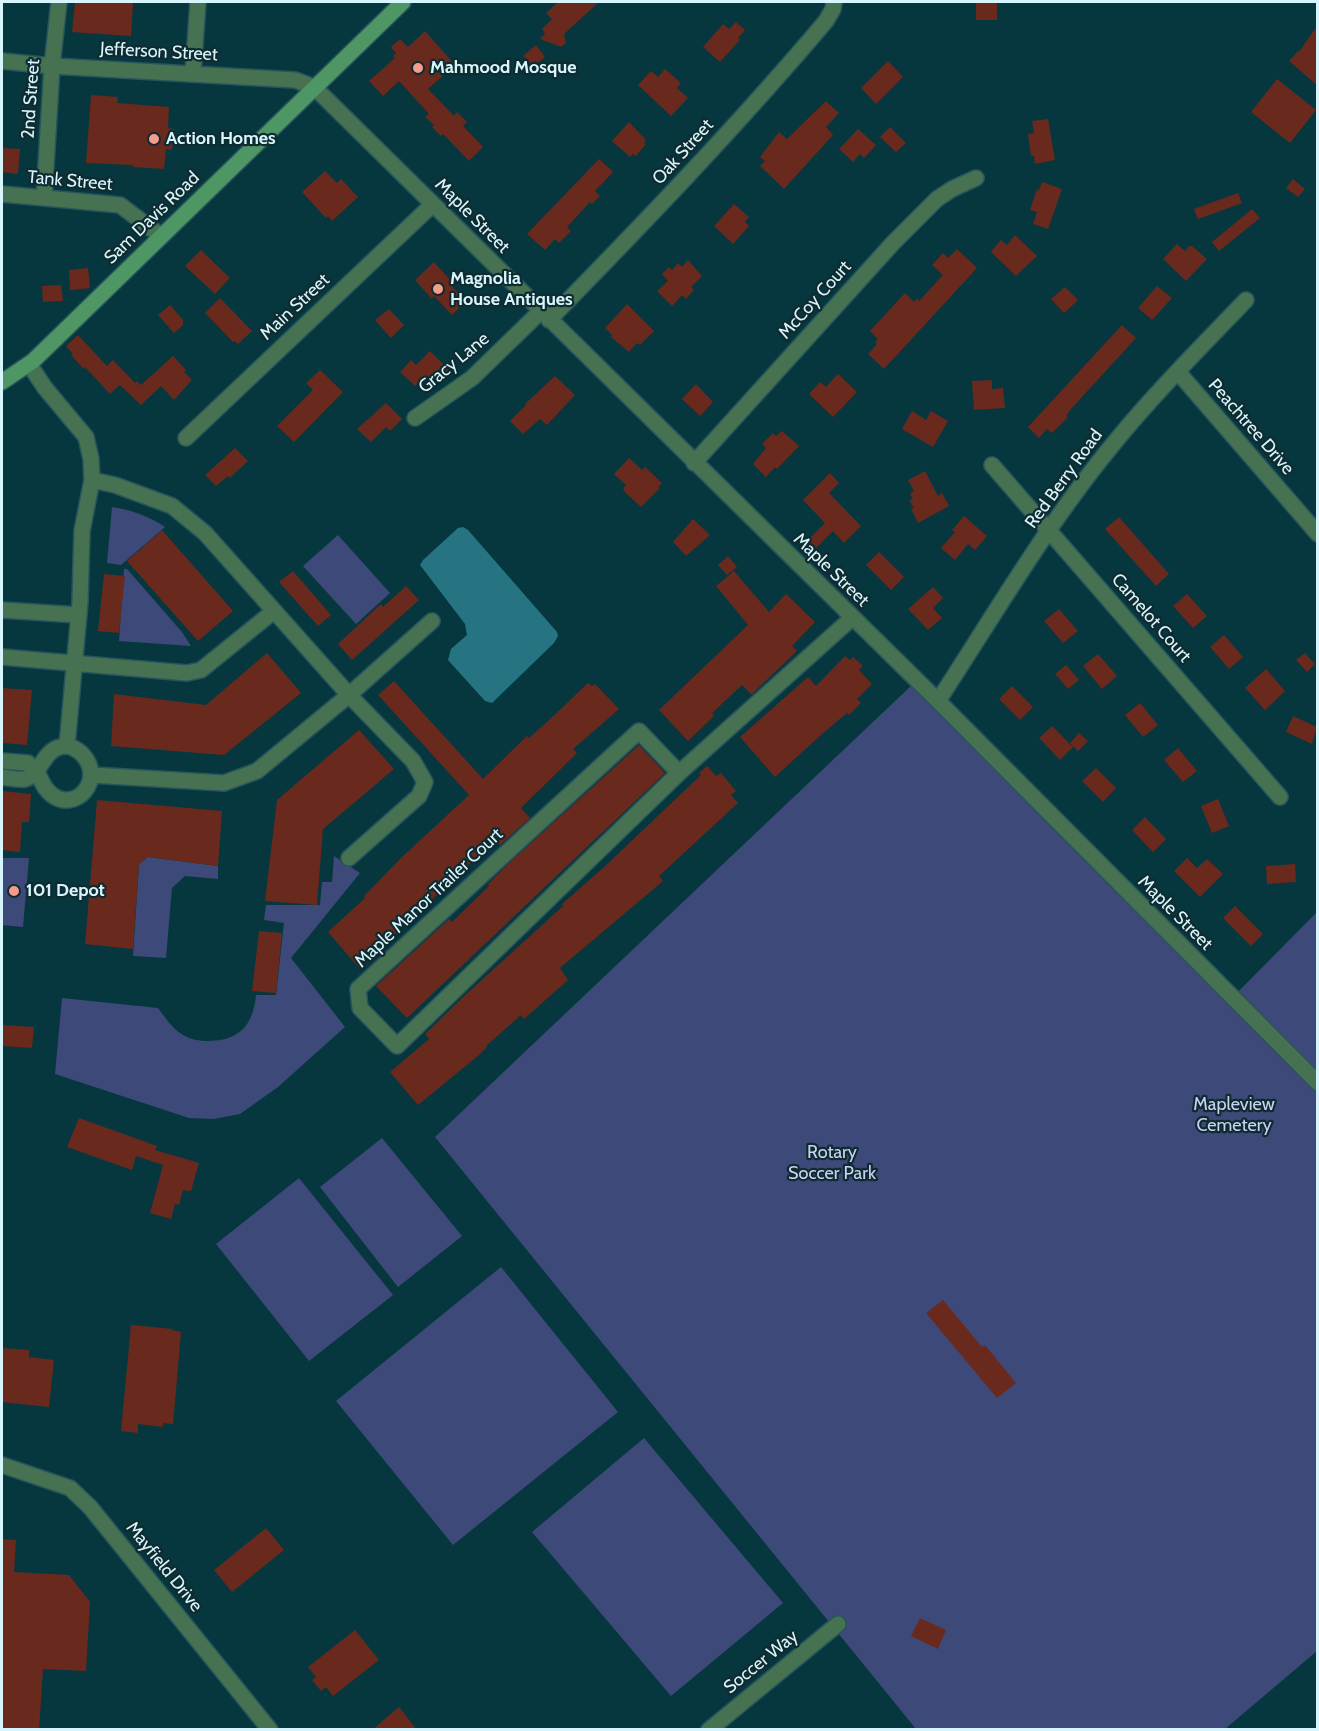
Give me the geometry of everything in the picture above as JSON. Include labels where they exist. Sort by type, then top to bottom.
[{"type":"street","name":"2nd Street","points":[[44,198],[52,66],[59,2]]},
{"type":"street","points":[[193,73],[198,2]]},
{"type":"street","name":"Sam Davis Road","points":[[2,382],[29,364],[403,2]]},
{"type":"street","name":"Oak Street","points":[[545,316],[672,195],[826,21],[834,2]]},
{"type":"street","name":"Jefferson Street","points":[[2,61],[296,80],[314,87]]},
{"type":"street","name":"Maple Street","points":[[314,87],[938,701],[1317,1083]]},
{"type":"street","name":"McCoy Court","points":[[694,463],[893,243],[937,199],[976,178]]},
{"type":"street","name":"Tank Street","points":[[2,194],[120,205],[161,236]]},
{"type":"street","name":"Main Street","points":[[186,438],[432,205]]},
{"type":"street","name":"Red Berry Road","points":[[938,701],[1049,531],[1110,448],[1246,300]]},
{"type":"street","name":"Gracy Lane","points":[[416,418],[472,378],[545,316]]},
{"type":"street","points":[[29,364],[45,388],[86,437],[91,459],[92,480],[82,531],[79,615],[67,746]]},
{"type":"street","name":"Peachtree Drive","points":[[1178,372],[1317,534]]},
{"type":"street","name":"Camelot Court","points":[[992,465],[1280,797]]},
{"type":"street","points":[[92,480],[115,485],[172,506],[205,533],[350,695],[413,761],[425,782],[419,796],[349,858]]},
{"type":"street","points":[[2,610],[79,615]]},
{"type":"street","points":[[2,657],[187,673],[201,670],[274,611]]},
{"type":"street","name":"Maple Manor Trailer Court","points":[[679,773],[639,731],[358,989],[360,1008],[397,1046],[679,773],[852,618]]},
{"type":"street","points":[[93,776],[225,783],[258,771],[350,695],[432,621]]},
{"type":"street","points":[[2,760],[28,763],[35,772],[41,785],[54,797],[64,801],[76,798],[87,789],[93,776],[88,760],[79,751],[67,746],[56,749],[44,757],[35,772],[25,779],[2,777]]},
{"type":"street","name":"Mayfield Drive","points":[[2,1465],[70,1488],[90,1507],[270,1730]]},
{"type":"street","name":"Soccer Way","points":[[709,1730],[838,1624]]},
{"type":"green space","points":[[112,507],[140,514],[165,527],[121,565],[107,563]]},
{"type":"green space","points":[[338,535],[390,593],[356,624],[303,566]]},
{"type":"green space","points":[[124,569],[127,569],[182,632],[191,646],[119,641]]},
{"type":"green space","name":"Rotary Soccer Park","points":[[912,685],[1230,1000],[1317,912],[1317,1651],[1225,1729],[916,1729],[435,1137]]},
{"type":"green space","points":[[334,856],[360,873],[291,958],[345,1027],[278,1087],[240,1114],[214,1119],[189,1118],[55,1074],[62,998],[158,1008],[177,1031],[197,1040],[218,1040],[236,1035],[248,1023],[252,1015],[256,995],[276,995],[284,923],[264,920],[266,905],[320,905],[322,882],[332,882]]},
{"type":"green space","points":[[148,857],[218,866],[218,879],[185,876],[172,888],[166,958],[133,956],[139,864]]},
{"type":"green space","name":"101 Depot","points":[[2,858],[29,858],[23,927],[2,925]]},
{"type":"green space","points":[[382,1138],[462,1236],[398,1287],[320,1187]]},
{"type":"green space","points":[[299,1178],[393,1295],[309,1361],[216,1244]]},
{"type":"green space","points":[[501,1267],[618,1412],[453,1545],[336,1401]]},
{"type":"green space","points":[[644,1438],[783,1603],[671,1696],[532,1532]]},
{"type":"shaded area","points":[[463,527],[557,632],[558,636],[554,643],[492,703],[485,701],[448,660],[451,649],[467,635],[465,624],[420,565],[458,528]]},
{"type":"building","points":[[75,2],[133,2],[131,36],[72,32]]},
{"type":"building","points":[[558,2],[599,2],[564,34],[566,43],[561,47],[540,39],[545,34],[542,29],[552,19],[546,13]]},
{"type":"building","points":[[976,2],[997,2],[997,20],[976,20]]},
{"type":"building","points":[[736,22],[745,30],[738,38],[740,40],[720,62],[703,47],[723,24],[729,29]]},
{"type":"building","points":[[1317,26],[1317,85],[1289,61],[1299,52]]},
{"type":"building","name":"Mahmood Mosque","points":[[425,31],[455,65],[428,89],[454,116],[457,112],[467,122],[463,126],[483,147],[469,161],[443,134],[441,136],[432,127],[434,125],[425,117],[429,114],[399,81],[383,96],[369,81],[395,58],[393,56],[396,53],[391,47],[400,39],[408,47]]},
{"type":"building","points":[[536,45],[545,57],[533,67],[523,56]]},
{"type":"building","points":[[888,61],[903,77],[876,104],[861,88]]},
{"type":"building","points":[[665,69],[681,83],[677,88],[688,98],[671,116],[638,85],[651,71],[658,77]]},
{"type":"building","points":[[1277,79],[1316,110],[1290,143],[1251,112]]},
{"type":"building","points":[[91,95],[118,97],[117,103],[169,107],[168,128],[174,129],[172,150],[166,149],[164,169],[86,163]]},
{"type":"building","points":[[826,101],[839,113],[826,127],[833,135],[784,189],[760,166],[765,161],[760,157],[779,132],[787,139]]},
{"type":"building","points":[[1048,119],[1055,160],[1035,164],[1034,156],[1031,156],[1028,134],[1034,133],[1032,121]]},
{"type":"building","points":[[629,122],[646,140],[644,143],[646,144],[636,156],[633,154],[630,157],[612,141]]},
{"type":"building","points":[[890,127],[906,143],[896,152],[880,137]]},
{"type":"building","points":[[858,129],[876,145],[864,158],[860,154],[853,162],[839,149]]},
{"type":"building","points":[[2,148],[20,149],[18,174],[2,172]]},
{"type":"building","points":[[599,159],[613,172],[595,191],[600,196],[592,204],[590,202],[567,227],[571,231],[559,243],[555,239],[545,250],[527,234]]},
{"type":"building","points":[[325,171],[337,183],[341,179],[358,197],[332,221],[328,216],[326,218],[302,192]]},
{"type":"building","points":[[1293,179],[1305,189],[1298,197],[1286,188]]},
{"type":"building","points":[[1042,182],[1062,189],[1048,229],[1033,224],[1037,212],[1030,210],[1037,189],[1039,190]]},
{"type":"building","points":[[1238,193],[1242,203],[1198,219],[1194,209]]},
{"type":"building","points":[[734,204],[749,217],[745,222],[749,226],[733,244],[714,226]]},
{"type":"building","points":[[1252,209],[1260,218],[1219,251],[1212,242]]},
{"type":"building","points":[[1015,235],[1037,256],[1016,276],[991,252],[1001,240],[1007,245]]},
{"type":"building","points":[[1177,244],[1185,251],[1192,246],[1207,259],[1186,281],[1163,259]]},
{"type":"building","points":[[957,249],[977,268],[884,369],[868,354],[877,344],[875,342],[878,339],[870,331],[905,293],[914,302],[917,298],[919,301],[943,275],[932,265],[943,253],[948,258]]},
{"type":"building","points":[[201,250],[230,278],[215,294],[185,266]]},
{"type":"building","points":[[688,260],[702,276],[691,287],[694,290],[686,299],[682,295],[672,306],[657,291],[668,281],[662,274],[669,267],[672,270],[678,263],[682,267]]},
{"type":"building","name":"Magnolia House Antiques","points":[[434,262],[465,302],[452,315],[434,296],[432,299],[415,280]]},
{"type":"building","points":[[88,268],[90,288],[70,290],[69,270]]},
{"type":"building","points":[[61,285],[63,301],[43,302],[42,286]]},
{"type":"building","points":[[1157,286],[1172,298],[1152,320],[1138,308]]},
{"type":"building","points":[[1065,287],[1078,300],[1064,313],[1051,299]]},
{"type":"building","points":[[220,298],[252,331],[238,344],[233,342],[205,313]]},
{"type":"building","points":[[627,304],[654,331],[629,352],[611,337],[612,335],[605,328]]},
{"type":"building","points":[[170,305],[183,320],[183,325],[174,333],[158,315]]},
{"type":"building","points":[[389,309],[404,325],[391,338],[375,320]]},
{"type":"building","points":[[1122,325],[1136,338],[1071,409],[1066,416],[1068,417],[1052,433],[1047,429],[1039,438],[1028,427]]},
{"type":"building","points":[[78,335],[107,366],[113,360],[135,383],[137,381],[141,385],[173,356],[192,380],[174,400],[161,386],[141,405],[120,385],[110,394],[71,355],[73,354],[66,346]]},
{"type":"building","points":[[430,351],[450,371],[438,383],[432,378],[429,381],[424,377],[415,386],[400,372],[411,360],[416,365]]},
{"type":"building","points":[[320,370],[343,392],[294,442],[277,426],[313,390],[306,383]]},
{"type":"building","points":[[838,374],[857,392],[833,417],[809,394],[820,382],[826,387]]},
{"type":"building","points":[[555,376],[575,395],[547,425],[540,419],[523,434],[510,421]]},
{"type":"building","points":[[992,380],[992,389],[1003,388],[1005,408],[974,410],[972,381]]},
{"type":"building","points":[[696,384],[713,402],[700,416],[682,399]]},
{"type":"building","points":[[386,403],[402,419],[390,431],[386,427],[371,442],[357,429]]},
{"type":"building","points":[[912,411],[926,420],[931,411],[948,421],[933,447],[902,429]]},
{"type":"building","points":[[782,431],[799,446],[766,477],[753,464],[766,448],[762,444],[773,433],[776,436]]},
{"type":"building","points":[[235,448],[248,461],[230,478],[228,476],[216,486],[205,475]]},
{"type":"building","points":[[629,458],[642,470],[645,467],[662,483],[641,507],[626,493],[623,489],[626,485],[614,474]]},
{"type":"building","points":[[925,471],[938,496],[942,493],[949,506],[918,523],[911,509],[914,508],[909,500],[913,499],[910,494],[914,491],[908,480]]},
{"type":"building","points":[[830,473],[839,483],[829,493],[861,526],[844,543],[833,531],[816,548],[808,540],[825,523],[803,500]]},
{"type":"building","points":[[964,516],[987,536],[975,550],[968,544],[955,560],[941,548],[955,532],[952,530]]},
{"type":"building","points":[[1119,517],[1169,574],[1156,586],[1105,529]]},
{"type":"building","points":[[693,519],[710,535],[686,556],[673,542]]},
{"type":"building","points":[[162,530],[233,611],[198,641],[127,561]]},
{"type":"building","points":[[879,552],[904,577],[891,590],[866,565]]},
{"type":"building","points":[[728,556],[737,567],[727,575],[718,565]]},
{"type":"building","points":[[293,571],[331,615],[318,626],[279,582]]},
{"type":"building","points":[[734,571],[769,612],[786,594],[815,622],[792,646],[797,651],[752,695],[742,685],[712,713],[714,716],[688,741],[659,710],[748,625],[716,586]]},
{"type":"building","points":[[104,574],[125,576],[119,633],[98,631]]},
{"type":"building","points":[[406,586],[419,600],[352,660],[338,644],[381,604],[383,607]]},
{"type":"building","points":[[933,587],[943,598],[933,608],[942,618],[928,630],[908,609]]},
{"type":"building","points":[[1187,594],[1207,616],[1193,628],[1173,606]]},
{"type":"building","points":[[1059,609],[1078,631],[1063,643],[1044,621]]},
{"type":"building","points":[[1224,635],[1243,657],[1229,669],[1210,647]]},
{"type":"building","points":[[267,653],[301,693],[224,755],[111,746],[114,694],[206,705]]},
{"type":"building","points":[[1305,653],[1315,664],[1307,672],[1296,660]]},
{"type":"building","points":[[1098,654],[1117,676],[1102,689],[1083,666]]},
{"type":"building","points":[[845,656],[850,660],[853,657],[863,666],[859,670],[872,684],[857,699],[861,703],[849,715],[847,713],[775,777],[740,737],[808,677],[816,686]]},
{"type":"building","points":[[1066,665],[1079,680],[1068,689],[1055,674]]},
{"type":"building","points":[[1266,669],[1285,691],[1265,710],[1245,688]]},
{"type":"building","points":[[394,681],[483,779],[527,736],[529,738],[588,683],[592,686],[595,684],[619,709],[573,749],[577,753],[521,808],[530,818],[500,845],[496,841],[477,857],[359,968],[328,932],[365,898],[364,896],[402,857],[469,795],[378,695]]},
{"type":"building","points":[[1012,686],[1033,707],[1020,720],[999,699]]},
{"type":"building","points":[[2,688],[32,690],[27,745],[2,743]]},
{"type":"building","points":[[1140,703],[1158,725],[1143,737],[1125,715]]},
{"type":"building","points":[[1293,716],[1317,727],[1312,744],[1286,732]]},
{"type":"building","points":[[1052,726],[1073,747],[1060,760],[1039,738]]},
{"type":"building","points":[[359,730],[394,769],[323,829],[317,905],[265,901],[277,800]]},
{"type":"building","points":[[1079,733],[1088,741],[1078,751],[1070,743]]},
{"type":"building","points":[[639,745],[665,773],[407,1018],[376,986],[449,919],[452,922],[509,863]]},
{"type":"building","points":[[1178,748],[1197,771],[1183,782],[1164,760]]},
{"type":"building","points":[[707,766],[716,776],[721,773],[736,791],[731,795],[738,803],[659,876],[663,881],[560,968],[568,980],[524,1019],[521,1015],[479,1055],[418,1105],[390,1072],[429,1039],[425,1034],[701,775],[699,773]]},
{"type":"building","points":[[1096,768],[1116,788],[1103,802],[1082,781]]},
{"type":"building","points":[[2,791],[31,794],[29,822],[22,822],[20,852],[2,850]]},
{"type":"building","points":[[1218,799],[1229,826],[1212,833],[1201,806]]},
{"type":"building","points":[[97,800],[222,811],[218,866],[148,857],[139,864],[133,949],[85,944]]},
{"type":"building","points":[[1145,817],[1166,839],[1153,852],[1132,830]]},
{"type":"building","points":[[1187,858],[1197,868],[1207,859],[1223,874],[1200,897],[1174,871]]},
{"type":"building","points":[[1295,864],[1296,882],[1267,884],[1266,866]]},
{"type":"building","points":[[1235,906],[1263,934],[1251,946],[1223,918]]},
{"type":"building","points":[[259,931],[282,933],[276,993],[252,991]]},
{"type":"building","points":[[2,1025],[34,1027],[32,1048],[2,1046]]},
{"type":"building","points":[[79,1118],[157,1146],[155,1150],[199,1163],[191,1191],[183,1190],[179,1205],[175,1204],[171,1219],[150,1213],[163,1165],[136,1156],[132,1170],[67,1147]]},
{"type":"building","points":[[943,1300],[982,1347],[985,1345],[1016,1383],[997,1398],[926,1313]]},
{"type":"building","points":[[131,1325],[173,1329],[181,1332],[173,1424],[163,1423],[163,1427],[138,1424],[138,1433],[121,1431]]},
{"type":"building","points":[[2,1348],[29,1350],[29,1357],[54,1360],[49,1407],[2,1402]]},
{"type":"building","points":[[266,1528],[284,1550],[232,1592],[214,1570]]},
{"type":"building","points":[[2,1539],[16,1540],[14,1572],[69,1575],[90,1602],[86,1671],[43,1669],[39,1730],[2,1730]]},
{"type":"building","points":[[920,1618],[946,1630],[938,1649],[911,1636]]},
{"type":"building","points":[[355,1630],[379,1660],[333,1696],[326,1687],[321,1691],[312,1680],[316,1677],[308,1667]]},
{"type":"building","points":[[399,1707],[417,1730],[372,1730]]},
{"type":"place","name":"Mahmood Mosque","points":[[418,68]]},
{"type":"place","name":"Action Homes","points":[[154,139]]},
{"type":"place","name":"Magnolia House Antiques","points":[[438,289]]},
{"type":"place","name":"101 Depot","points":[[14,891]]},
{"type":"park label","name":"Mapleview Cemetery","points":[[1234,1115]]}]
